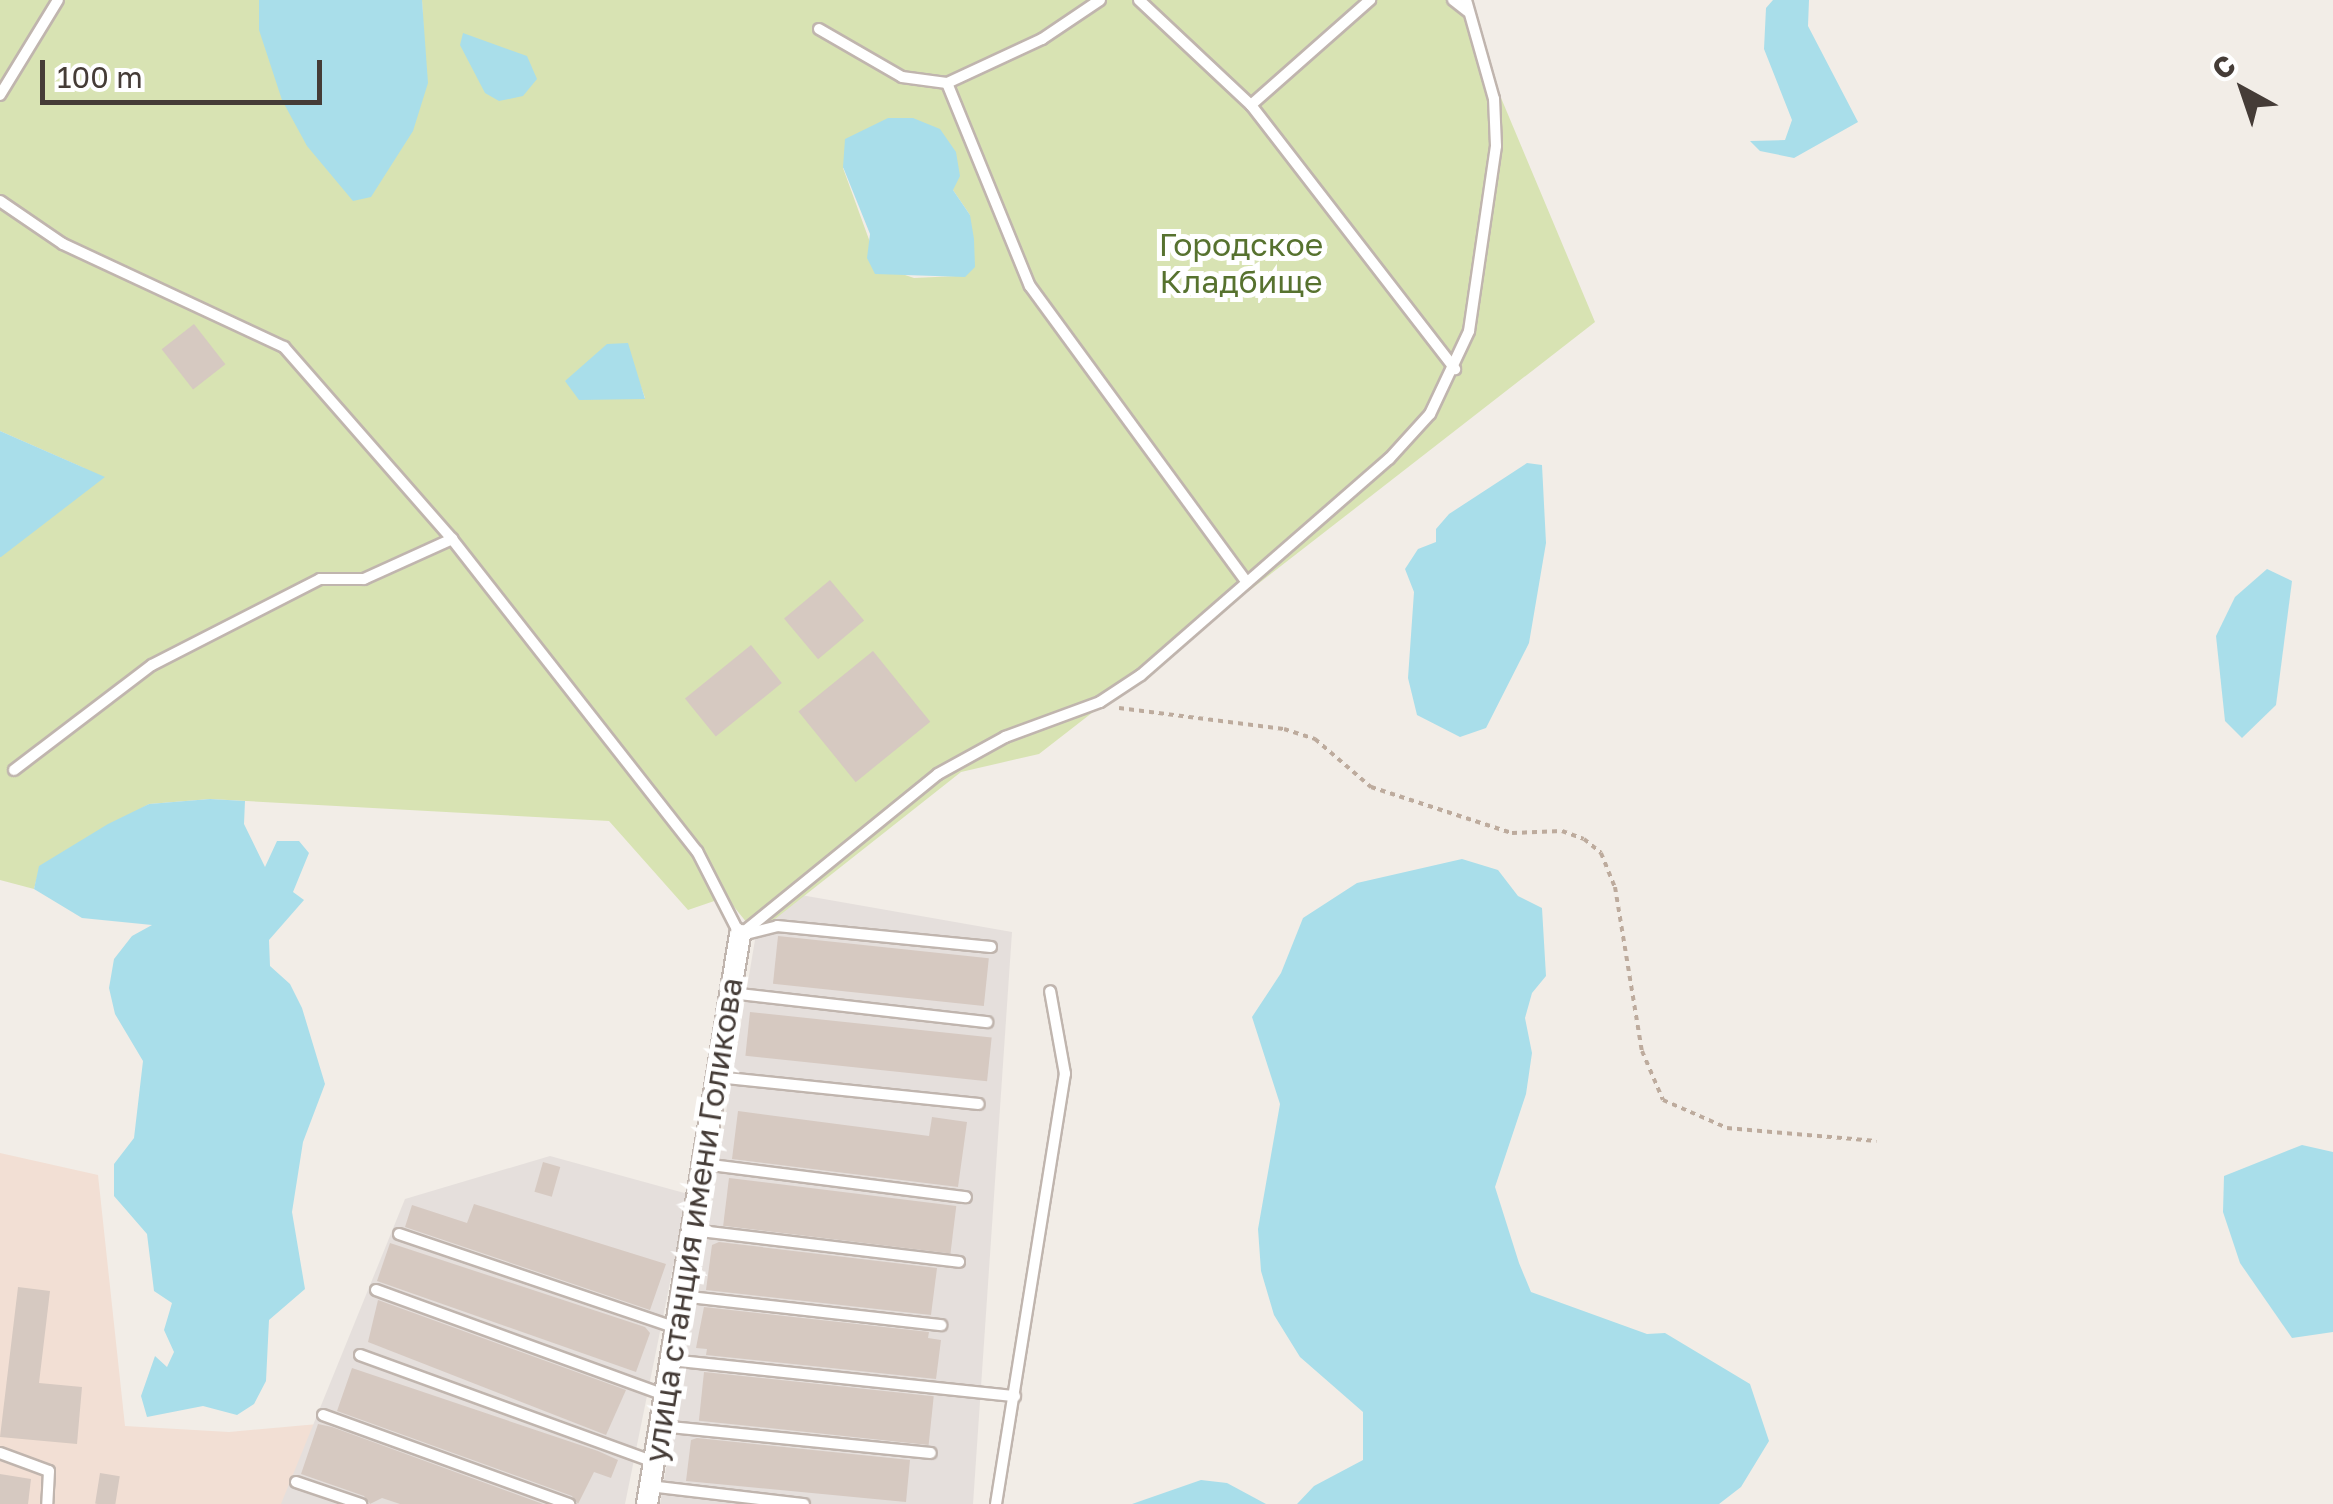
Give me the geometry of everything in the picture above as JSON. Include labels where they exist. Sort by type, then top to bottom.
[{"type":"street","name":"улица станция имени Голикова","points":[[648,1495],[740,936]]},
{"type":"lane","points":[[0,94],[58,0]]},
{"type":"lane","points":[[819,29],[902,77],[946,83],[1042,39],[1100,0]]},
{"type":"lane","points":[[1140,0],[1251,105],[1455,368]]},
{"type":"lane","points":[[1251,105],[1370,0]]},
{"type":"lane","points":[[740,936],[938,774],[1005,737],[1100,702],[1247,582],[1388,458],[1430,414],[1469,332],[1496,146],[1494,99],[1467,6],[1453,0]]},
{"type":"lane","points":[[946,83],[1030,286],[1247,582]]},
{"type":"lane","points":[[0,201],[63,244],[284,347],[452,539],[697,851],[740,936]]},
{"type":"lane","points":[[14,770],[152,665],[320,579],[364,578],[452,539]]},
{"type":"lane","points":[[740,936],[777,926],[991,947]]},
{"type":"lane","points":[[996,1504],[1065,1074],[1050,991]]},
{"type":"lane","points":[[730,993],[988,1022]]},
{"type":"lane","points":[[717,1077],[979,1104]]},
{"type":"lane","points":[[703,1164],[966,1196]]},
{"type":"lane","points":[[692,1230],[959,1262]]},
{"type":"lane","points":[[399,1234],[676,1328]]},
{"type":"lane","points":[[376,1290],[665,1395]]},
{"type":"lane","points":[[681,1296],[940,1325]]},
{"type":"lane","points":[[360,1355],[654,1462]]},
{"type":"lane","points":[[670,1360],[1015,1396]]},
{"type":"lane","points":[[323,1415],[568,1504]]},
{"type":"lane","points":[[660,1426],[931,1453]]},
{"type":"lane","points":[[0,1453],[49,1471],[47,1504]]},
{"type":"lane","points":[[296,1482],[361,1504]]},
{"type":"lane","points":[[648,1495],[804,1504]]},
{"type":"path","points":[[1100,702],[1284,729],[1316,739],[1371,786],[1512,833],[1562,831],[1584,839],[1601,853],[1615,887],[1642,1051],[1663,1100],[1728,1128],[1876,1141]]},
{"type":"shaded area","points":[[801,895],[1012,932],[973,1504],[660,1504],[756,934]]},
{"type":"shaded area","points":[[0,1153],[98,1175],[125,1426],[229,1432],[318,1424],[283,1504],[0,1504]]},
{"type":"shaded area","points":[[550,1156],[688,1194],[625,1504],[281,1504],[405,1199]]},
{"type":"green space","name":"Городское Кладбище","points":[[0,0],[259,0],[259,30],[424,41],[422,0],[1460,0],[1595,322],[1039,754],[961,772],[756,934],[726,897],[688,910],[609,821],[210,799],[149,804],[40,866],[34,889],[0,880],[0,557],[84,468],[0,431]],"holes":[[[843,168],[953,190],[970,215],[957,276],[914,278],[890,270],[871,245]],[[630,357],[645,398],[565,381]]]},
{"type":"water","points":[[259,0],[422,0],[428,83],[413,131],[371,197],[353,201],[307,146],[282,100],[259,30]]},
{"type":"water","points":[[1773,0],[1809,0],[1808,26],[1858,122],[1794,158],[1760,151],[1750,141],[1785,140],[1792,120],[1764,49],[1766,8]]},
{"type":"water","points":[[463,33],[527,56],[537,79],[523,96],[499,101],[485,93],[460,45]]},
{"type":"water","points":[[888,118],[913,118],[940,129],[956,152],[960,176],[953,190],[970,215],[974,239],[975,267],[965,277],[875,274],[867,258],[870,234],[843,167],[845,139]]},
{"type":"water","points":[[628,343],[645,399],[579,400],[565,381],[607,344]]},
{"type":"water","points":[[0,431],[105,477],[1,557],[0,557]]},
{"type":"water","points":[[1527,463],[1542,465],[1546,543],[1529,643],[1486,728],[1460,737],[1417,715],[1408,678],[1414,592],[1405,569],[1418,549],[1436,542],[1436,529],[1449,514]]},
{"type":"water","points":[[2267,569],[2292,581],[2276,705],[2242,738],[2225,721],[2216,636],[2235,597]]},
{"type":"water","points":[[210,799],[245,801],[244,824],[265,867],[277,841],[299,841],[309,853],[293,892],[304,900],[269,940],[270,966],[290,984],[302,1008],[325,1084],[303,1142],[292,1212],[305,1289],[269,1320],[266,1381],[254,1404],[237,1415],[203,1406],[147,1417],[141,1396],[155,1356],[167,1367],[174,1352],[164,1330],[172,1303],[154,1291],[147,1234],[114,1196],[114,1164],[134,1138],[143,1061],[115,1014],[109,988],[114,959],[132,936],[152,925],[82,918],[34,889],[39,866],[108,824],[149,804]]},
{"type":"water","points":[[1462,859],[1498,870],[1518,896],[1542,908],[1546,976],[1532,993],[1525,1018],[1532,1053],[1526,1094],[1495,1187],[1519,1263],[1531,1292],[1647,1334],[1665,1333],[1750,1384],[1769,1441],[1741,1487],[1719,1504],[1297,1504],[1314,1486],[1363,1460],[1363,1412],[1300,1357],[1274,1315],[1261,1271],[1258,1229],[1280,1104],[1252,1017],[1281,973],[1303,918],[1357,883]]},
{"type":"water","points":[[2302,1145],[2333,1152],[2333,1332],[2292,1338],[2240,1263],[2223,1212],[2224,1176]]},
{"type":"water","points":[[1201,1480],[1227,1483],[1266,1504],[1132,1504]]},
{"type":"building","points":[[194,324],[225,364],[193,389],[162,349]]},
{"type":"building","points":[[830,580],[864,621],[818,659],[784,619]]},
{"type":"building","points":[[751,645],[782,683],[716,737],[685,698]]},
{"type":"building","points":[[873,651],[930,722],[856,782],[798,711]]},
{"type":"building","points":[[778,936],[989,958],[984,1006],[773,984]]},
{"type":"building","points":[[750,1012],[992,1037],[987,1081],[745,1056]]},
{"type":"building","points":[[738,1111],[929,1136],[932,1117],[967,1122],[958,1187],[732,1159]]},
{"type":"building","points":[[543,1162],[560,1167],[552,1197],[534,1192]]},
{"type":"building","points":[[729,1178],[956,1206],[950,1254],[723,1226]]},
{"type":"building","points":[[474,1204],[666,1264],[650,1310],[405,1227],[412,1205],[467,1223]]},
{"type":"building","points":[[719,1242],[937,1268],[931,1315],[706,1290],[712,1245]]},
{"type":"building","points":[[390,1243],[645,1327],[650,1333],[636,1372],[377,1281]]},
{"type":"building","points":[[18,1287],[50,1291],[39,1383],[82,1387],[77,1444],[0,1437]]},
{"type":"building","points":[[378,1300],[626,1390],[606,1435],[368,1342]]},
{"type":"building","points":[[704,1307],[929,1332],[928,1338],[941,1340],[936,1379],[706,1355],[707,1349],[696,1348]]},
{"type":"building","points":[[352,1368],[618,1460],[611,1478],[594,1472],[578,1504],[572,1496],[337,1411]]},
{"type":"building","points":[[704,1372],[934,1396],[929,1445],[699,1421]]},
{"type":"building","points":[[318,1424],[543,1504],[400,1504],[382,1498],[370,1504],[364,1496],[301,1474]]},
{"type":"building","points":[[691,1440],[910,1460],[906,1502],[686,1481]]},
{"type":"building","points":[[100,1473],[120,1476],[115,1504],[95,1504]]},
{"type":"building","points":[[0,1474],[31,1479],[28,1504],[0,1504]]}]
